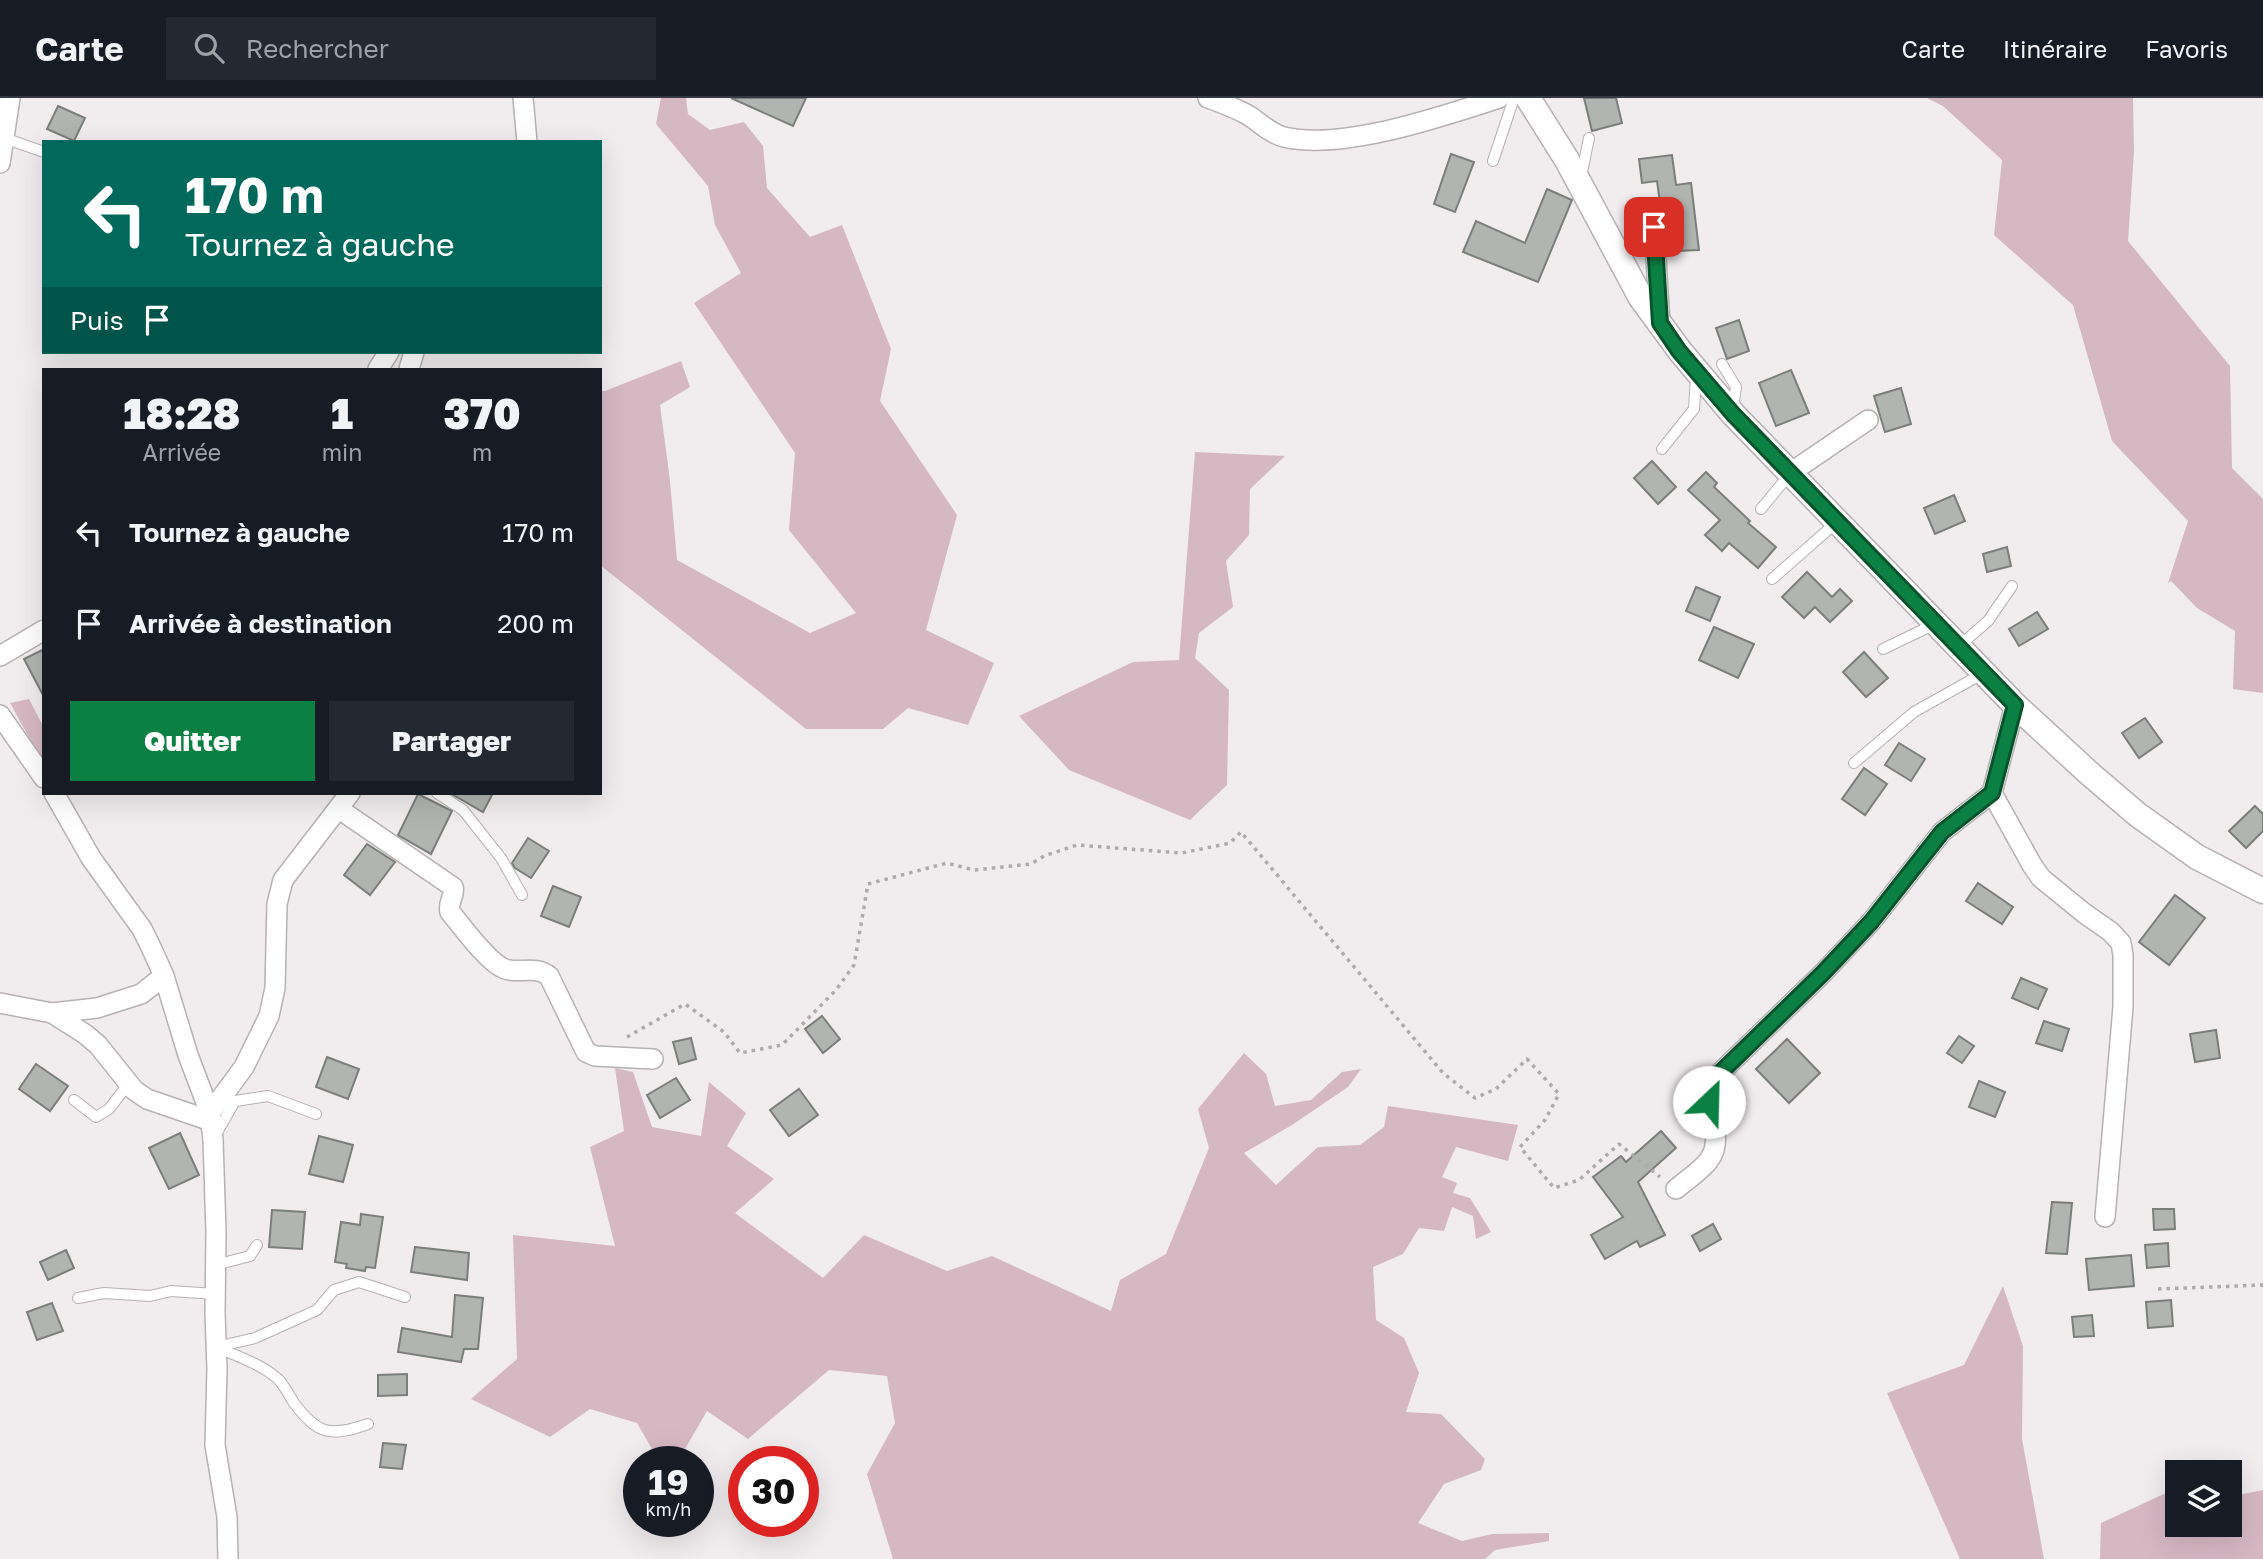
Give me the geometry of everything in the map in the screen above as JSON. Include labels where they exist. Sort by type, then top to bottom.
[{"type":"street","points":[[0,163],[10,98]]},
{"type":"street","points":[[523,98],[527,140]]},
{"type":"street","points":[[1208,98],[1229,105],[1281,137],[1309,141],[1340,139],[1433,119],[1499,98]]},
{"type":"street","points":[[1528,98],[1580,185],[1641,299],[1733,414],[2015,705],[2090,774],[2147,822],[2197,858],[2263,891]]},
{"type":"street","points":[[1654,227],[1660,323]]},
{"type":"street","points":[[1790,473],[1868,420]]},
{"type":"street","points":[[0,656],[42,631]]},
{"type":"street","points":[[1676,1189],[1709,1159],[1716,1143],[1715,1124],[1709,1102],[1710,1091],[1718,1075],[1823,973],[1871,922],[1942,832],[1992,793],[2015,705]]},
{"type":"street","points":[[0,715],[42,775]]},
{"type":"street","points":[[1992,793],[2042,878],[2111,932],[2121,943],[2123,1007],[2105,1217]]},
{"type":"street","points":[[55,795],[106,881],[142,929],[164,976],[212,1125],[215,1445],[227,1517],[228,1559]]},
{"type":"street","points":[[212,1125],[269,1016],[275,988],[277,904],[283,880],[344,801],[453,887],[450,912],[497,964],[503,969],[532,969],[549,976],[586,1052],[595,1056],[653,1059]]},
{"type":"street","points":[[0,1003],[52,1013],[96,1008],[141,994],[164,976]]},
{"type":"street","points":[[52,1013],[76,1027],[98,1045],[129,1083],[148,1099],[212,1125]]},
{"type":"lane","points":[[1493,161],[1514,98]]},
{"type":"lane","points":[[2,137],[42,151]]},
{"type":"lane","points":[[1580,185],[1589,138]]},
{"type":"lane","points":[[1722,364],[1736,387],[1733,414]]},
{"type":"lane","points":[[1662,449],[1694,409],[1697,371]]},
{"type":"lane","points":[[1760,509],[1790,473]]},
{"type":"lane","points":[[1772,579],[1837,522]]},
{"type":"lane","points":[[1958,647],[1989,621],[2012,586]]},
{"type":"lane","points":[[1882,649],[1935,624]]},
{"type":"lane","points":[[1854,763],[1914,712],[1984,673]]},
{"type":"lane","points":[[439,795],[463,810],[501,859],[522,894]]},
{"type":"lane","points":[[74,1100],[96,1117],[109,1110],[129,1083]]},
{"type":"lane","points":[[212,1125],[235,1101],[268,1096],[316,1114]]},
{"type":"lane","points":[[215,1265],[250,1256],[257,1245]]},
{"type":"lane","points":[[216,1347],[255,1338],[317,1310],[334,1290],[359,1282],[405,1297]]},
{"type":"lane","points":[[78,1298],[104,1293],[150,1296],[171,1291],[215,1294]]},
{"type":"lane","points":[[216,1347],[265,1369],[281,1382],[295,1404],[318,1429],[343,1433],[368,1424]]},
{"type":"path","points":[[595,1056],[685,1004],[724,1032],[740,1053],[782,1045],[836,990],[854,965],[869,884],[947,863],[974,870],[1031,864],[1044,856],[1077,845],[1182,853],[1230,843],[1241,832],[1443,1073],[1475,1098],[1496,1089],[1527,1059],[1559,1094],[1545,1119],[1520,1147],[1554,1188],[1579,1180],[1619,1144],[1676,1189]]},
{"type":"path","points":[[2158,1289],[2263,1285]]},
{"type":"shaded area","points":[[661,98],[686,98],[688,114],[710,130],[744,122],[763,146],[767,188],[810,237],[842,225],[891,349],[880,401],[957,515],[926,630],[994,663],[968,725],[908,708],[883,729],[806,729],[602,567],[602,391],[681,361],[690,387],[660,405],[677,560],[810,633],[856,613],[789,530],[795,453],[694,303],[741,273],[715,225],[708,186],[656,124]]},
{"type":"shaded area","points":[[1927,98],[2133,98],[2134,152],[2128,241],[2230,366],[2232,468],[2263,499],[2263,693],[2233,689],[2235,631],[2197,608],[2171,581],[2168,583],[2188,521],[2112,441],[2073,305],[1994,235],[2002,160],[1943,106]]},
{"type":"shaded area","points":[[1195,452],[1285,456],[1250,489],[1249,535],[1226,561],[1233,607],[1199,633],[1195,658],[1229,690],[1227,785],[1190,820],[1069,770],[1019,716],[1133,662],[1179,660]]},
{"type":"shaded area","points":[[29,699],[42,724],[42,761],[10,703]]},
{"type":"shaded area","points":[[1244,1053],[1266,1074],[1275,1106],[1311,1100],[1342,1072],[1361,1069],[1348,1087],[1244,1153],[1276,1185],[1318,1147],[1360,1145],[1384,1127],[1388,1106],[1518,1125],[1508,1161],[1456,1147],[1442,1177],[1457,1183],[1453,1193],[1470,1198],[1491,1232],[1476,1239],[1473,1216],[1452,1207],[1444,1231],[1419,1228],[1403,1254],[1373,1267],[1376,1320],[1404,1338],[1419,1373],[1406,1412],[1441,1414],[1485,1459],[1481,1470],[1444,1484],[1418,1523],[1462,1541],[1492,1534],[1549,1533],[1549,1541],[1495,1550],[1485,1559],[893,1559],[867,1474],[895,1423],[887,1376],[829,1370],[748,1439],[707,1411],[687,1446],[650,1446],[637,1423],[590,1409],[550,1437],[471,1399],[517,1359],[513,1235],[615,1246],[590,1147],[624,1131],[615,1068],[633,1072],[652,1127],[701,1136],[709,1082],[746,1113],[727,1146],[774,1179],[735,1213],[823,1278],[864,1235],[947,1271],[992,1256],[1111,1311],[1120,1280],[1166,1254],[1209,1148],[1198,1109]]},
{"type":"shaded area","points":[[2003,1286],[2023,1346],[2022,1439],[2044,1559],[1960,1559],[1887,1393],[1964,1365]]},
{"type":"shaded area","points":[[2263,1490],[2263,1559],[2100,1559],[2101,1523],[2165,1494],[2165,1537],[2242,1537],[2242,1494]]},
{"type":"building","points":[[731,98],[806,98],[793,126]]},
{"type":"building","points":[[1584,98],[1616,98],[1622,123],[1592,131]]},
{"type":"building","points":[[58,106],[85,118],[74,140],[47,129]]},
{"type":"building","points":[[1451,154],[1474,162],[1455,212],[1434,204]]},
{"type":"building","points":[[1672,155],[1676,185],[1691,183],[1699,250],[1677,251],[1675,226],[1666,227],[1662,218],[1657,181],[1642,183],[1639,159]]},
{"type":"building","points":[[1547,189],[1572,200],[1538,282],[1463,252],[1476,221],[1525,243]]},
{"type":"building","points":[[1739,320],[1749,351],[1727,359],[1716,328]]},
{"type":"building","points":[[1791,370],[1809,413],[1776,426],[1759,383]]},
{"type":"building","points":[[1901,388],[1911,424],[1885,432],[1874,396]]},
{"type":"building","points":[[1652,461],[1676,487],[1658,504],[1634,478]]},
{"type":"building","points":[[1706,472],[1717,483],[1714,487],[1750,521],[1748,523],[1776,547],[1758,568],[1729,543],[1722,551],[1705,535],[1720,520],[1688,490]]},
{"type":"building","points":[[1954,495],[1965,521],[1935,534],[1924,508]]},
{"type":"building","points":[[2007,547],[2011,566],[1987,572],[1983,554]]},
{"type":"building","points":[[1807,572],[1832,597],[1840,589],[1852,601],[1830,622],[1815,607],[1804,618],[1782,597]]},
{"type":"building","points":[[1696,587],[1720,597],[1710,621],[1686,611]]},
{"type":"building","points":[[2037,612],[2048,629],[2019,646],[2009,629]]},
{"type":"building","points":[[1714,627],[1754,644],[1738,678],[1699,660]]},
{"type":"building","points":[[42,650],[42,693],[24,659]]},
{"type":"building","points":[[1864,652],[1888,678],[1866,697],[1843,672]]},
{"type":"building","points":[[2145,718],[2162,742],[2139,758],[2122,733]]},
{"type":"building","points":[[1899,743],[1925,759],[1911,781],[1885,765]]},
{"type":"building","points":[[1864,768],[1887,784],[1865,815],[1842,799]]},
{"type":"building","points":[[418,795],[452,811],[431,854],[398,835]]},
{"type":"building","points":[[453,795],[492,795],[483,812]]},
{"type":"building","points":[[2255,806],[2263,814],[2263,831],[2246,848],[2229,831]]},
{"type":"building","points":[[528,838],[549,851],[531,878],[512,863]]},
{"type":"building","points":[[367,844],[395,862],[370,895],[344,875]]},
{"type":"building","points":[[1978,883],[2013,907],[2002,924],[1966,901]]},
{"type":"building","points":[[553,886],[581,897],[569,927],[541,916]]},
{"type":"building","points":[[2175,895],[2205,918],[2169,965],[2139,942]]},
{"type":"building","points":[[2021,978],[2047,989],[2038,1009],[2012,998]]},
{"type":"building","points":[[822,1016],[840,1039],[823,1053],[805,1029]]},
{"type":"building","points":[[2044,1021],[2069,1029],[2062,1051],[2036,1043]]},
{"type":"building","points":[[2216,1030],[2220,1058],[2195,1062],[2190,1034]]},
{"type":"building","points":[[1959,1036],[1974,1046],[1962,1063],[1947,1053]]},
{"type":"building","points":[[691,1038],[696,1059],[679,1064],[673,1042]]},
{"type":"building","points":[[1787,1039],[1820,1073],[1789,1103],[1756,1069]]},
{"type":"building","points":[[327,1057],[359,1069],[348,1099],[316,1087]]},
{"type":"building","points":[[36,1064],[68,1086],[50,1111],[19,1089]]},
{"type":"building","points":[[676,1078],[690,1100],[660,1118],[647,1095]]},
{"type":"building","points":[[1979,1081],[2005,1092],[1995,1117],[1969,1107]]},
{"type":"building","points":[[799,1089],[818,1115],[789,1136],[770,1110]]},
{"type":"building","points":[[1661,1131],[1676,1148],[1638,1182],[1665,1235],[1640,1247],[1637,1241],[1605,1259],[1591,1235],[1623,1217],[1593,1177],[1621,1156],[1626,1162]]},
{"type":"building","points":[[180,1133],[199,1175],[169,1189],[149,1148]]},
{"type":"building","points":[[319,1136],[353,1145],[343,1182],[309,1174]]},
{"type":"building","points":[[2052,1202],[2072,1203],[2067,1254],[2046,1253]]},
{"type":"building","points":[[2153,1209],[2174,1209],[2175,1229],[2154,1230]]},
{"type":"building","points":[[272,1210],[305,1212],[302,1249],[269,1247]]},
{"type":"building","points":[[361,1214],[383,1217],[375,1268],[366,1267],[365,1271],[346,1268],[347,1264],[335,1262],[341,1222],[360,1225]]},
{"type":"building","points":[[1713,1224],[1721,1239],[1700,1251],[1692,1236]]},
{"type":"building","points":[[2168,1243],[2169,1266],[2147,1268],[2145,1245]]},
{"type":"building","points":[[415,1247],[469,1253],[467,1280],[411,1272]]},
{"type":"building","points":[[66,1250],[74,1268],[48,1280],[40,1262]]},
{"type":"building","points":[[2131,1255],[2134,1286],[2089,1290],[2086,1259]]},
{"type":"building","points":[[455,1295],[483,1298],[478,1349],[464,1349],[461,1362],[398,1352],[402,1328],[452,1337]]},
{"type":"building","points":[[2171,1300],[2173,1326],[2148,1328],[2146,1302]]},
{"type":"building","points":[[52,1303],[63,1331],[37,1340],[27,1312]]},
{"type":"building","points":[[2092,1315],[2094,1336],[2074,1337],[2072,1317]]},
{"type":"building","points":[[407,1374],[407,1395],[378,1396],[378,1375]]},
{"type":"building","points":[[383,1443],[406,1445],[402,1469],[380,1467]]},
{"type":"route","points":[[1654,227],[1660,323],[1679,351],[1733,414],[2015,705],[1992,793],[1942,832],[1871,922],[1823,973],[1718,1075],[1710,1091],[1709,1102]]}]
